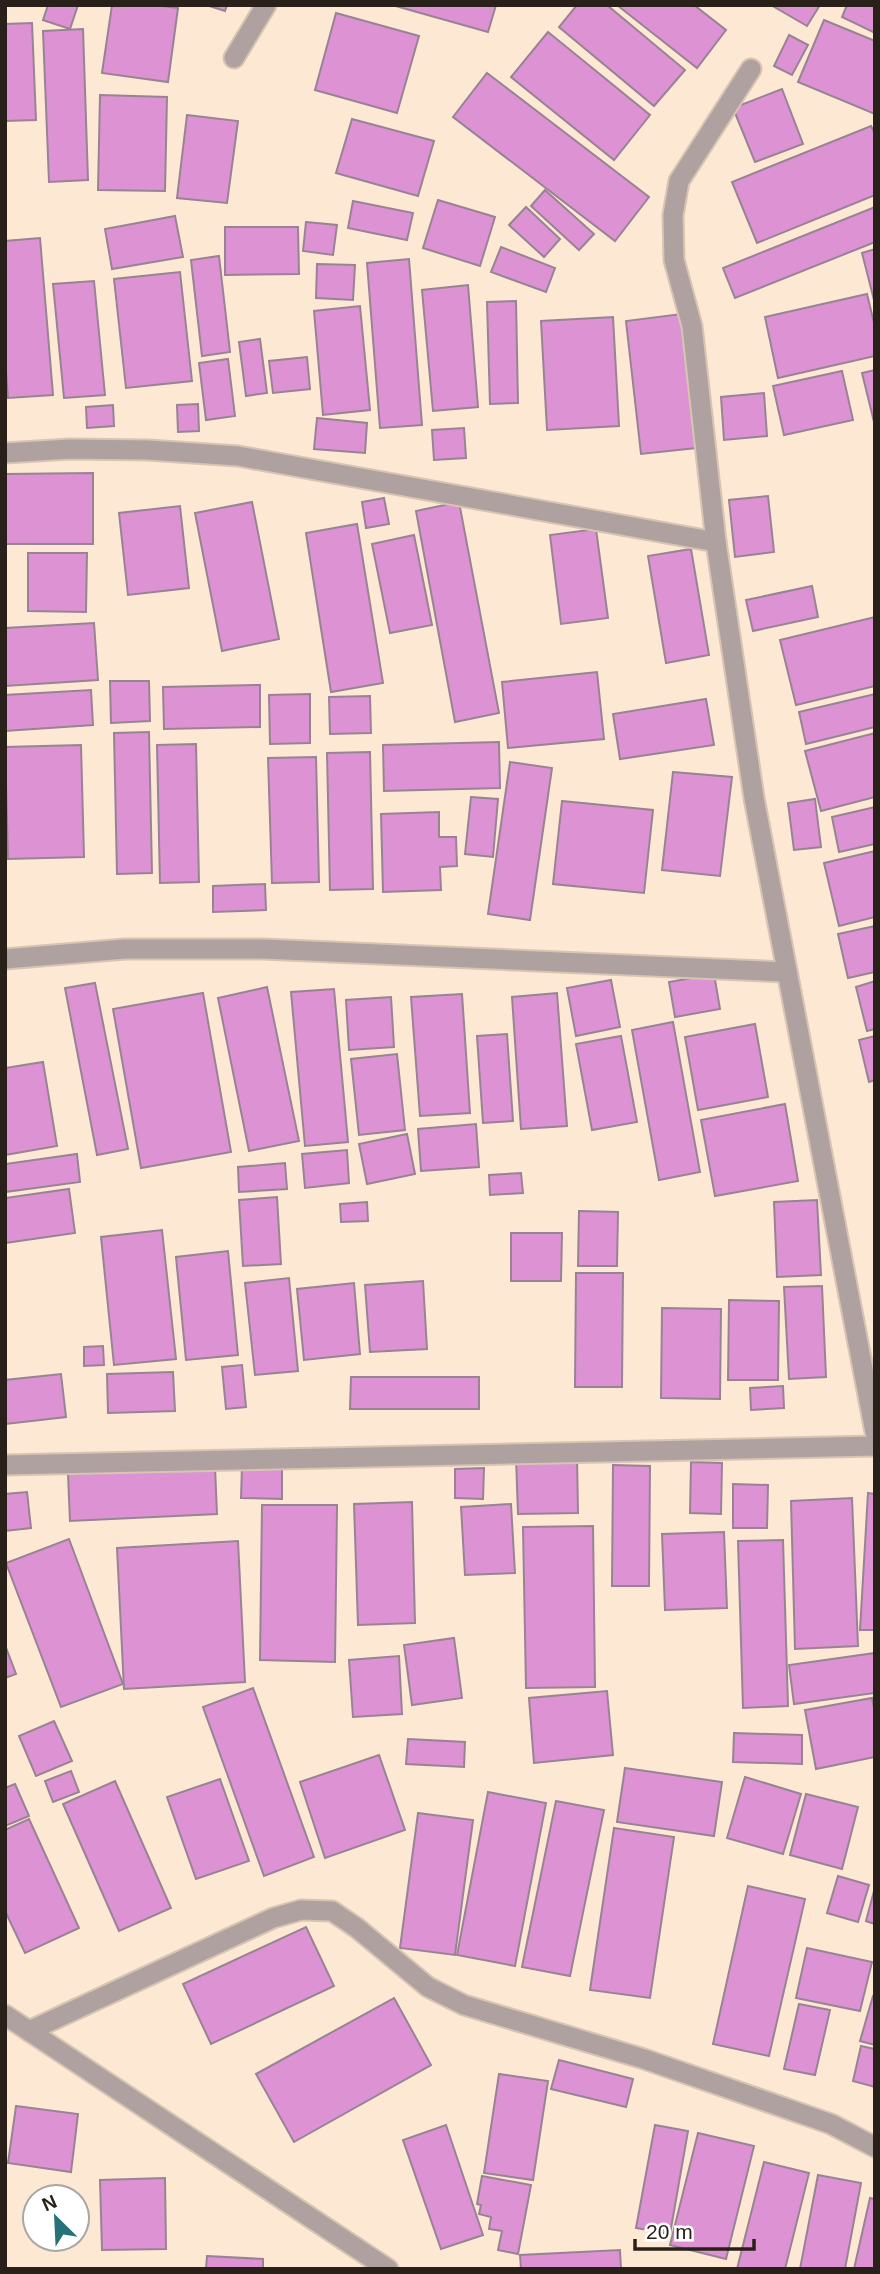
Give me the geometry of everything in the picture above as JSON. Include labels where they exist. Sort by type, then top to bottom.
[{"type":"street","points":[[234,58],[266,5]]},
{"type":"street","points":[[751,69],[679,181],[673,215],[674,260],[691,326],[716,541],[754,798],[875,1432]]},
{"type":"street","points":[[5,453],[135,449],[238,456],[716,541]]},
{"type":"street","points":[[5,959],[125,949],[263,949],[786,972]]},
{"type":"street","points":[[5,1465],[875,1446]]},
{"type":"street","points":[[29,2031],[273,1918],[301,1910],[332,1910],[428,1987],[464,2004],[644,2059],[831,2123],[875,2147]]},
{"type":"street","points":[[5,2015],[388,2269]]},
{"type":"building","points":[[48,5],[78,5],[70,29],[43,20]]},
{"type":"building","points":[[112,5],[178,8],[168,82],[102,73]]},
{"type":"building","points":[[206,5],[227,5],[225,11]]},
{"type":"building","points":[[392,5],[496,5],[488,32]]},
{"type":"building","points":[[577,5],[607,5],[685,70],[654,106],[559,27]]},
{"type":"building","points":[[617,5],[694,5],[726,30],[697,68]]},
{"type":"building","points":[[771,5],[820,5],[807,26]]},
{"type":"building","points":[[847,5],[875,5],[875,33],[842,17]]},
{"type":"building","points":[[336,13],[419,36],[397,113],[315,90]]},
{"type":"building","points":[[824,20],[875,41],[875,114],[798,82]]},
{"type":"building","points":[[32,23],[36,120],[5,121],[5,24]]},
{"type":"building","points":[[83,29],[88,180],[49,182],[43,31]]},
{"type":"building","points":[[548,32],[650,115],[614,160],[511,77]]},
{"type":"building","points":[[789,35],[808,45],[792,75],[774,66]]},
{"type":"building","points":[[487,73],[649,197],[615,241],[453,117]]},
{"type":"building","points":[[782,89],[803,144],[755,162],[733,108]]},
{"type":"building","points":[[100,95],[167,97],[165,191],[98,190]]},
{"type":"building","points":[[187,115],[238,121],[227,203],[177,198]]},
{"type":"building","points":[[352,119],[434,141],[418,196],[336,173]]},
{"type":"building","points":[[871,126],[875,134],[875,195],[757,243],[732,182]]},
{"type":"building","points":[[545,190],[594,234],[579,250],[531,206]]},
{"type":"building","points":[[438,200],[495,217],[480,266],[423,248]]},
{"type":"building","points":[[353,201],[413,213],[407,240],[348,228]]},
{"type":"building","points":[[526,207],[560,239],[544,257],[509,225]]},
{"type":"building","points":[[875,207],[875,242],[735,298],[723,268]]},
{"type":"building","points":[[175,216],[183,257],[112,269],[105,229]]},
{"type":"building","points":[[306,222],[337,225],[333,255],[303,251]]},
{"type":"building","points":[[225,227],[298,227],[299,274],[225,275]]},
{"type":"building","points":[[40,238],[53,395],[8,398],[5,358],[5,241]]},
{"type":"building","points":[[501,247],[555,268],[546,292],[491,272]]},
{"type":"building","points":[[875,249],[875,304],[862,253]]},
{"type":"building","points":[[219,256],[230,352],[202,356],[191,260]]},
{"type":"building","points":[[409,259],[422,425],[380,428],[367,263]]},
{"type":"building","points":[[317,264],[355,265],[353,300],[316,298]]},
{"type":"building","points":[[180,272],[192,381],[126,388],[114,279]]},
{"type":"building","points":[[94,281],[105,395],[64,398],[53,284]]},
{"type":"building","points":[[468,285],[478,407],[433,411],[422,290]]},
{"type":"building","points":[[867,294],[875,327],[875,356],[778,378],[765,317]]},
{"type":"building","points":[[516,301],[518,403],[490,404],[487,302]]},
{"type":"building","points":[[360,306],[370,410],[323,415],[314,311]]},
{"type":"building","points":[[681,314],[696,448],[641,454],[626,321]]},
{"type":"building","points":[[613,317],[619,426],[547,430],[541,321]]},
{"type":"building","points":[[260,339],[267,393],[246,396],[239,342]]},
{"type":"building","points":[[307,357],[310,389],[273,393],[269,361]]},
{"type":"building","points":[[228,359],[235,416],[206,420],[199,363]]},
{"type":"building","points":[[875,370],[875,426],[862,373]]},
{"type":"building","points":[[842,371],[853,420],[784,435],[773,386]]},
{"type":"building","points":[[764,393],[767,436],[724,440],[721,397]]},
{"type":"building","points":[[198,404],[199,431],[178,432],[177,405]]},
{"type":"building","points":[[113,405],[114,426],[87,428],[86,407]]},
{"type":"building","points":[[317,418],[367,423],[365,453],[314,449]]},
{"type":"building","points":[[464,428],[466,458],[434,460],[432,430]]},
{"type":"building","points":[[93,473],[93,544],[5,544],[5,474]]},
{"type":"building","points":[[768,496],[774,552],[735,557],[729,500]]},
{"type":"building","points":[[384,498],[389,524],[366,528],[362,502]]},
{"type":"building","points":[[252,502],[279,639],[222,651],[195,513]]},
{"type":"building","points":[[459,502],[499,713],[455,722],[416,511]]},
{"type":"building","points":[[180,506],[189,588],[128,595],[119,513]]},
{"type":"building","points":[[357,524],[383,683],[331,692],[306,533]]},
{"type":"building","points":[[596,529],[608,618],[561,624],[550,535]]},
{"type":"building","points":[[414,535],[432,625],[390,633],[372,544]]},
{"type":"building","points":[[691,549],[709,655],[666,663],[648,556]]},
{"type":"building","points":[[28,553],[87,553],[86,612],[28,611]]},
{"type":"building","points":[[812,586],[818,617],[753,631],[746,600]]},
{"type":"building","points":[[875,617],[875,686],[796,705],[780,640]]},
{"type":"building","points":[[94,623],[98,680],[5,686],[5,628]]},
{"type":"building","points":[[597,672],[604,739],[508,748],[502,682]]},
{"type":"building","points":[[110,681],[149,681],[150,721],[111,723]]},
{"type":"building","points":[[260,685],[260,727],[164,729],[163,687]]},
{"type":"building","points":[[91,690],[93,725],[5,731],[5,695]]},
{"type":"building","points":[[310,694],[310,743],[270,744],[269,695]]},
{"type":"building","points":[[875,694],[875,727],[806,744],[799,712]]},
{"type":"building","points":[[370,696],[371,733],[330,734],[329,697]]},
{"type":"building","points":[[706,699],[714,745],[620,759],[613,714]]},
{"type":"building","points":[[149,732],[152,873],[117,874],[114,733]]},
{"type":"building","points":[[875,733],[875,797],[821,811],[805,751]]},
{"type":"building","points":[[499,742],[500,788],[384,791],[383,745]]},
{"type":"building","points":[[196,744],[199,882],[160,883],[157,745]]},
{"type":"building","points":[[81,745],[84,857],[8,859],[5,747]]},
{"type":"building","points":[[370,752],[373,889],[330,890],[327,753]]},
{"type":"building","points":[[316,757],[319,882],[272,883],[268,758]]},
{"type":"building","points":[[510,762],[552,768],[530,920],[488,914]]},
{"type":"building","points":[[673,772],[732,777],[720,876],[662,870]]},
{"type":"building","points":[[471,797],[498,799],[493,857],[465,854]]},
{"type":"building","points":[[815,799],[821,847],[794,850],[788,803]]},
{"type":"building","points":[[562,801],[653,810],[644,893],[553,884]]},
{"type":"building","points":[[875,807],[875,844],[839,852],[832,817]]},
{"type":"building","points":[[439,812],[439,837],[456,837],[457,866],[440,867],[441,890],[383,892],[381,814]]},
{"type":"building","points":[[875,851],[875,917],[839,926],[824,863]]},
{"type":"building","points":[[265,884],[266,910],[213,912],[213,886]]},
{"type":"building","points":[[875,926],[875,972],[848,978],[838,934]]},
{"type":"building","points":[[714,974],[720,1009],[675,1017],[669,982]]},
{"type":"building","points":[[611,980],[620,1027],[576,1036],[567,988]]},
{"type":"building","points":[[875,981],[875,1029],[867,1031],[856,987]]},
{"type":"building","points":[[95,983],[128,1149],[97,1155],[65,988]]},
{"type":"building","points":[[267,987],[299,1141],[249,1151],[218,998]]},
{"type":"building","points":[[334,989],[348,1142],[305,1146],[291,992]]},
{"type":"building","points":[[203,993],[231,1152],[141,1168],[113,1009]]},
{"type":"building","points":[[557,993],[567,1126],[521,1129],[512,997]]},
{"type":"building","points":[[462,994],[470,1113],[420,1116],[411,997]]},
{"type":"building","points":[[391,997],[394,1047],[349,1050],[346,1000]]},
{"type":"building","points":[[673,1022],[700,1172],[659,1180],[632,1030]]},
{"type":"building","points":[[755,1024],[768,1097],[698,1110],[685,1037]]},
{"type":"building","points":[[507,1034],[513,1121],[483,1123],[477,1036]]},
{"type":"building","points":[[621,1036],[637,1122],[592,1130],[576,1044]]},
{"type":"building","points":[[875,1036],[875,1080],[869,1082],[859,1040]]},
{"type":"building","points":[[397,1054],[405,1130],[359,1135],[351,1059]]},
{"type":"building","points":[[43,1062],[57,1146],[5,1155],[5,1068]]},
{"type":"building","points":[[785,1104],[798,1181],[715,1196],[701,1120]]},
{"type":"building","points":[[476,1124],[479,1167],[421,1171],[418,1129]]},
{"type":"building","points":[[407,1134],[415,1174],[367,1184],[359,1144]]},
{"type":"building","points":[[347,1150],[349,1183],[305,1188],[302,1154]]},
{"type":"building","points":[[77,1154],[80,1182],[5,1192],[5,1164]]},
{"type":"building","points":[[285,1163],[287,1189],[239,1192],[238,1167]]},
{"type":"building","points":[[521,1173],[523,1193],[490,1195],[489,1175]]},
{"type":"building","points":[[69,1189],[75,1233],[5,1243],[5,1198]]},
{"type":"building","points":[[277,1197],[281,1264],[243,1266],[239,1200]]},
{"type":"building","points":[[817,1200],[821,1275],[777,1277],[774,1202]]},
{"type":"building","points":[[367,1202],[368,1221],[341,1222],[340,1204]]},
{"type":"building","points":[[579,1211],[618,1212],[617,1266],[578,1266]]},
{"type":"building","points":[[162,1230],[176,1359],[114,1365],[101,1237]]},
{"type":"building","points":[[511,1233],[562,1233],[561,1281],[511,1281]]},
{"type":"building","points":[[228,1251],[238,1355],[186,1360],[176,1257]]},
{"type":"building","points":[[576,1273],[623,1273],[622,1387],[575,1387]]},
{"type":"building","points":[[289,1278],[298,1371],[255,1375],[245,1283]]},
{"type":"building","points":[[423,1281],[427,1349],[370,1352],[365,1285]]},
{"type":"building","points":[[354,1283],[360,1354],[304,1360],[297,1289]]},
{"type":"building","points":[[822,1286],[826,1377],[789,1379],[784,1287]]},
{"type":"building","points":[[729,1300],[779,1301],[778,1380],[728,1380]]},
{"type":"building","points":[[662,1308],[721,1309],[720,1399],[661,1398]]},
{"type":"building","points":[[103,1346],[104,1365],[84,1366],[84,1347]]},
{"type":"building","points":[[242,1365],[246,1407],[226,1409],[222,1367]]},
{"type":"building","points":[[173,1372],[175,1411],[108,1413],[107,1374]]},
{"type":"building","points":[[61,1374],[66,1417],[6,1424],[5,1380]]},
{"type":"building","points":[[351,1377],[479,1377],[479,1409],[350,1409]]},
{"type":"building","points":[[783,1386],[784,1408],[751,1410],[750,1388]]},
{"type":"building","points":[[577,1456],[578,1513],[518,1514],[516,1458]]},
{"type":"building","points":[[691,1462],[722,1463],[721,1514],[690,1513]]},
{"type":"building","points":[[242,1465],[282,1466],[282,1499],[241,1498]]},
{"type":"building","points":[[613,1465],[650,1466],[649,1586],[612,1586]]},
{"type":"building","points":[[215,1467],[217,1514],[70,1521],[68,1474]]},
{"type":"building","points":[[484,1468],[483,1499],[455,1498],[455,1469]]},
{"type":"building","points":[[733,1484],[768,1485],[767,1528],[733,1528]]},
{"type":"building","points":[[27,1492],[31,1528],[5,1531],[5,1494]]},
{"type":"building","points":[[868,1493],[875,1494],[875,1630],[860,1630]]},
{"type":"building","points":[[852,1498],[858,1646],[795,1649],[791,1501]]},
{"type":"building","points":[[412,1502],[415,1623],[358,1625],[354,1504]]},
{"type":"building","points":[[511,1504],[515,1573],[465,1575],[461,1507]]},
{"type":"building","points":[[262,1505],[337,1505],[335,1662],[260,1660]]},
{"type":"building","points":[[593,1526],[595,1687],[526,1688],[523,1527]]},
{"type":"building","points":[[724,1532],[727,1608],[665,1610],[662,1534]]},
{"type":"building","points":[[69,1539],[123,1684],[61,1707],[6,1563]]},
{"type":"building","points":[[783,1540],[788,1706],[743,1708],[738,1541]]},
{"type":"building","points":[[238,1541],[245,1682],[124,1689],[117,1548]]},
{"type":"building","points":[[454,1638],[462,1698],[412,1705],[404,1645]]},
{"type":"building","points":[[5,1645],[16,1674],[5,1678]]},
{"type":"building","points":[[875,1653],[875,1693],[794,1704],[789,1665]]},
{"type":"building","points":[[399,1656],[402,1714],[353,1717],[349,1660]]},
{"type":"building","points":[[253,1688],[314,1857],[264,1876],[203,1707]]},
{"type":"building","points":[[607,1691],[613,1755],[534,1763],[529,1698]]},
{"type":"building","points":[[872,1698],[875,1713],[875,1757],[816,1769],[805,1710]]},
{"type":"building","points":[[54,1721],[72,1761],[36,1776],[19,1736]]},
{"type":"building","points":[[734,1733],[802,1735],[802,1764],[733,1762]]},
{"type":"building","points":[[408,1739],[465,1742],[464,1767],[406,1764]]},
{"type":"building","points":[[379,1755],[405,1830],[325,1858],[300,1782]]},
{"type":"building","points":[[625,1768],[722,1782],[714,1836],[617,1822]]},
{"type":"building","points":[[71,1771],[79,1792],[53,1802],[45,1781]]},
{"type":"building","points":[[745,1777],[801,1794],[783,1854],[727,1838]]},
{"type":"building","points":[[220,1779],[249,1861],[196,1879],[167,1797]]},
{"type":"building","points":[[115,1781],[171,1908],[119,1931],[63,1804]]},
{"type":"building","points":[[15,1784],[29,1816],[5,1826],[5,1788]]},
{"type":"building","points":[[488,1792],[546,1803],[515,1966],[457,1955]]},
{"type":"building","points":[[806,1794],[858,1807],[842,1869],[790,1855]]},
{"type":"building","points":[[556,1801],[604,1810],[570,1976],[522,1967]]},
{"type":"building","points":[[418,1813],[473,1820],[455,1955],[400,1948]]},
{"type":"building","points":[[29,1819],[79,1928],[25,1953],[5,1911],[5,1830]]},
{"type":"building","points":[[614,1828],[674,1837],[650,1998],[590,1990]]},
{"type":"building","points":[[838,1876],[869,1885],[858,1922],[827,1913]]},
{"type":"building","points":[[748,1886],[805,1899],[769,2056],[713,2044]]},
{"type":"building","points":[[875,1891],[875,1924],[866,1921]]},
{"type":"building","points":[[306,1927],[334,1986],[211,2044],[183,1984]]},
{"type":"building","points":[[807,1948],[872,1962],[860,2011],[796,1998]]},
{"type":"building","points":[[875,1996],[875,2045],[860,2041]]},
{"type":"building","points":[[394,1998],[431,2065],[294,2142],[256,2074]]},
{"type":"building","points":[[799,2004],[830,2010],[815,2075],[784,2069]]},
{"type":"building","points":[[861,2046],[875,2049],[875,2087],[853,2081]]},
{"type":"building","points":[[559,2060],[633,2079],[626,2107],[551,2089]]},
{"type":"building","points":[[499,2074],[548,2081],[533,2180],[484,2173]]},
{"type":"building","points":[[16,2106],[78,2114],[71,2172],[8,2163]]},
{"type":"building","points":[[446,2125],[483,2235],[441,2249],[403,2140]]},
{"type":"building","points":[[655,2125],[688,2131],[670,2234],[636,2228]]},
{"type":"building","points":[[698,2133],[754,2146],[726,2259],[670,2245]]},
{"type":"building","points":[[764,2162],[809,2173],[785,2269],[737,2269]]},
{"type":"building","points":[[818,2175],[861,2183],[845,2269],[800,2269]]},
{"type":"building","points":[[482,2176],[531,2185],[518,2254],[498,2250],[502,2231],[489,2229],[491,2217],[479,2214],[481,2205],[477,2204]]},
{"type":"building","points":[[165,2178],[166,2249],[102,2250],[100,2180]]},
{"type":"building","points":[[870,2198],[875,2199],[875,2269],[854,2269]]},
{"type":"building","points":[[620,2250],[621,2269],[521,2269],[520,2255]]},
{"type":"building","points":[[207,2256],[263,2259],[263,2269],[206,2269]]}]
